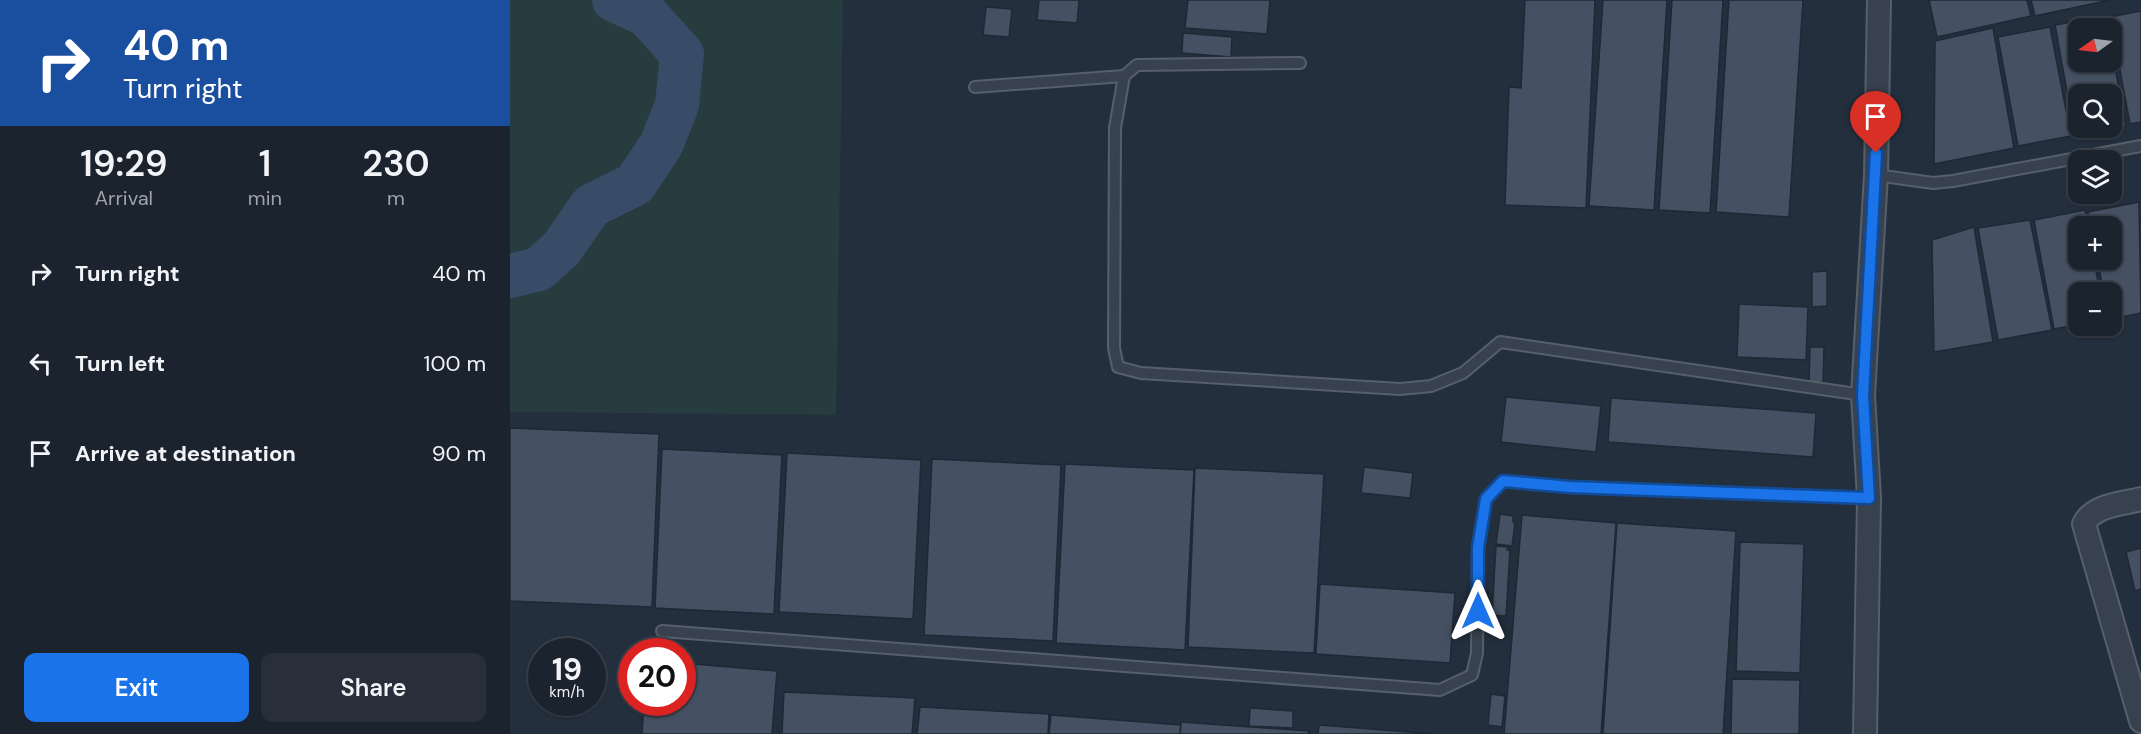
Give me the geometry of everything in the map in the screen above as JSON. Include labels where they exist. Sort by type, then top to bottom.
[{"type":"street","points":[[1865,734],[1869,498],[1863,395],[1876,175],[1879,0]]},
{"type":"street","points":[[2141,499],[2094,511],[2087,517],[2084,524],[2141,721]]},
{"type":"lane","points":[[975,87],[1124,76],[1137,65],[1300,63]]},
{"type":"lane","points":[[1124,76],[1115,128],[1114,348],[1118,367],[1141,373],[1400,389],[1431,386],[1463,373],[1500,342],[1863,395]]},
{"type":"lane","points":[[1876,175],[1933,183],[1953,181],[2141,146]]},
{"type":"lane","points":[[662,631],[1440,690],[1472,675],[1478,653],[1478,548],[1484,509],[1486,499],[1503,481],[1570,487],[1869,498]]},
{"type":"green space","points":[[510,0],[843,0],[836,415],[510,412]]},
{"type":"building","points":[[1039,0],[1079,0],[1077,23],[1037,20]]},
{"type":"building","points":[[1188,0],[1270,0],[1267,34],[1185,28]]},
{"type":"building","points":[[1525,0],[1595,0],[1586,208],[1505,205],[1509,87],[1521,88]]},
{"type":"building","points":[[1603,0],[1667,0],[1654,210],[1589,206]]},
{"type":"building","points":[[1672,0],[1723,0],[1710,213],[1659,210]]},
{"type":"building","points":[[1729,0],[1803,0],[1789,217],[1716,212]]},
{"type":"building","points":[[1929,0],[2027,0],[2031,16],[1937,37]]},
{"type":"building","points":[[2031,0],[2110,0],[2035,16]]},
{"type":"building","points":[[986,7],[1012,9],[1009,37],[983,35]]},
{"type":"building","points":[[2141,11],[2141,122],[2130,124],[2120,72],[2122,18],[2110,17]]},
{"type":"building","points":[[2068,23],[2068,72],[2116,72],[2118,84],[2068,84],[2068,97],[2055,25]]},
{"type":"building","points":[[2050,27],[2068,120],[2068,137],[2018,146],[1998,37]]},
{"type":"building","points":[[1993,28],[2014,148],[1934,164],[1935,41]]},
{"type":"building","points":[[1183,33],[1232,37],[1231,57],[1182,53]]},
{"type":"building","points":[[2122,105],[2126,127],[2122,128]]},
{"type":"building","points":[[2139,202],[2141,313],[2122,317],[2122,282],[2102,282],[2099,270],[2122,270],[2122,216],[2089,216],[2088,212]]},
{"type":"building","points":[[2085,210],[2086,216],[2068,216],[2068,270],[2096,270],[2098,282],[2068,282],[2068,326],[2054,329],[2034,220]]},
{"type":"building","points":[[2030,220],[2052,330],[1998,340],[1978,228]]},
{"type":"building","points":[[1974,227],[1993,342],[1934,352],[1932,240]]},
{"type":"building","points":[[1827,271],[1827,306],[1812,307],[1812,272]]},
{"type":"building","points":[[1739,304],[1808,307],[1806,360],[1737,357]]},
{"type":"building","points":[[1810,347],[1824,347],[1823,385],[1809,384]]},
{"type":"building","points":[[1506,397],[1601,406],[1596,452],[1501,442]]},
{"type":"building","points":[[1611,398],[1816,413],[1813,457],[1608,442]]},
{"type":"building","points":[[510,428],[659,434],[652,607],[510,601]]},
{"type":"building","points":[[662,449],[782,455],[774,614],[655,608]]},
{"type":"building","points":[[787,453],[921,460],[913,619],[779,612]]},
{"type":"building","points":[[932,459],[1061,465],[1053,641],[924,635]]},
{"type":"building","points":[[1065,464],[1194,470],[1185,650],[1056,643]]},
{"type":"building","points":[[1364,467],[1413,473],[1410,498],[1361,493]]},
{"type":"building","points":[[1195,468],[1324,474],[1314,653],[1188,647]]},
{"type":"building","points":[[1500,514],[1513,516],[1515,523],[1512,546],[1496,544]]},
{"type":"building","points":[[1522,515],[1616,523],[1601,734],[1504,734]]},
{"type":"building","points":[[1617,523],[1736,531],[1723,734],[1603,734]]},
{"type":"building","points":[[1740,542],[1804,544],[1800,673],[1736,671]]},
{"type":"building","points":[[1496,546],[1508,547],[1507,550],[1510,550],[1506,616],[1492,615]]},
{"type":"building","points":[[2141,548],[2141,589],[2135,591],[2126,552]]},
{"type":"building","points":[[1320,584],[1455,593],[1450,663],[1316,654]]},
{"type":"building","points":[[696,664],[777,671],[772,734],[642,734],[643,716],[696,716]]},
{"type":"building","points":[[1732,679],[1800,680],[1799,734],[1731,734]]},
{"type":"building","points":[[784,692],[915,698],[912,734],[782,734]]},
{"type":"building","points":[[1491,694],[1505,696],[1502,727],[1488,725]]},
{"type":"building","points":[[920,707],[1049,714],[1048,734],[917,734]]},
{"type":"building","points":[[1250,708],[1293,711],[1293,728],[1249,726]]},
{"type":"building","points":[[1051,715],[1181,725],[1180,734],[1049,734]]},
{"type":"building","points":[[1181,722],[1309,731],[1308,734],[1180,734]]},
{"type":"building","points":[[1319,725],[1435,734],[1318,734]]},
{"type":"waterway","points":[[510,276],[539,269],[562,248],[591,206],[635,184],[661,145],[677,105],[682,54],[647,15],[614,0]]},
{"type":"route","points":[[1478,611],[1478,548],[1486,499],[1503,481],[1570,487],[1869,498],[1863,395],[1876,153]]}]
